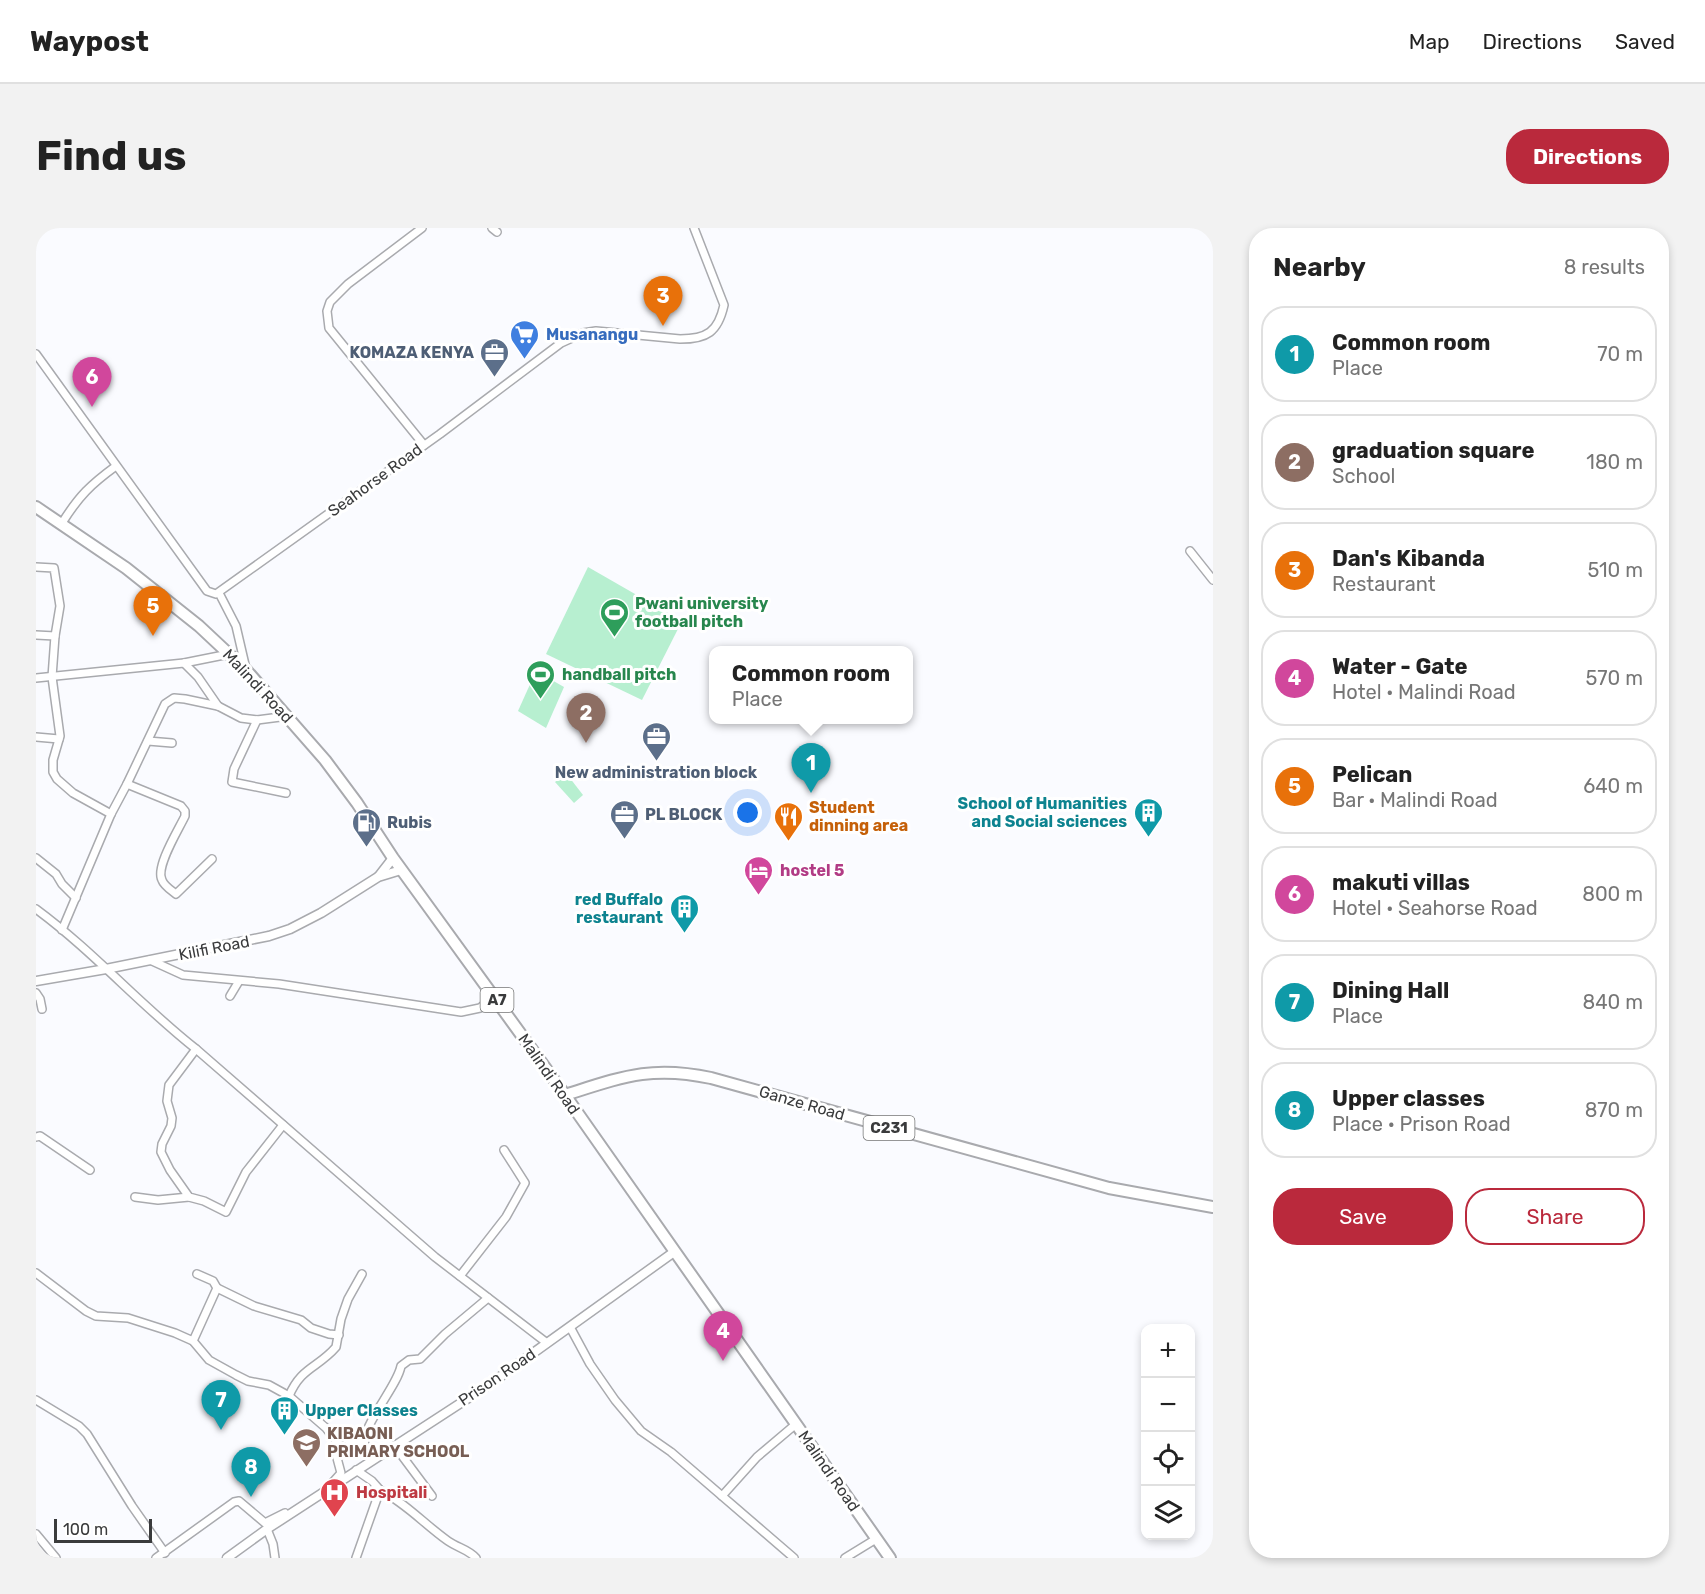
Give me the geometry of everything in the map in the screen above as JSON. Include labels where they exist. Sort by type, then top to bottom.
[{"type":"main road","name":"Malindi Road","points":[[36,507],[62,523],[169,601],[247,671],[325,760],[357,803],[401,870],[565,1095],[890,1558]]},
{"type":"main road","name":"Ganze Road","points":[[565,1095],[641,1073],[665,1071],[689,1073],[1109,1188],[1213,1207]]},
{"type":"street","points":[[422,228],[348,284],[330,302],[327,311],[329,328],[424,445]]},
{"type":"street","name":"Seahorse Road","points":[[219,593],[561,343],[583,333],[607,332],[680,339],[693,339],[709,334],[721,318],[724,305],[694,228]]},
{"type":"street","points":[[36,354],[207,591],[213,594],[219,593],[236,626],[247,671]]},
{"type":"street","points":[[62,523],[79,496],[93,482],[116,466]]},
{"type":"street","points":[[1190,551],[1213,580]]},
{"type":"street","points":[[36,567],[54,568],[60,606],[52,677],[60,728],[52,765],[55,777],[73,793],[111,814]]},
{"type":"street","points":[[36,636],[55,636]]},
{"type":"street","points":[[36,678],[184,663],[229,654]]},
{"type":"street","points":[[184,663],[198,677],[218,706]]},
{"type":"street","points":[[62,930],[111,814],[160,712],[169,700],[185,699],[218,706],[241,718],[257,720],[288,716]]},
{"type":"street","points":[[257,720],[234,769],[232,782],[286,793]]},
{"type":"street","points":[[36,737],[59,739]]},
{"type":"street","points":[[148,741],[172,743]]},
{"type":"street","points":[[127,784],[181,806],[185,811],[185,816],[160,874],[166,886],[176,894],[212,859]]},
{"type":"street","points":[[36,858],[56,874],[60,882],[76,898]]},
{"type":"street","name":"Kilifi Road","points":[[36,981],[245,942],[290,929],[321,914],[378,876],[393,858]]},
{"type":"street","name":"Kilifi Road","points":[[378,876],[401,870]]},
{"type":"street","points":[[36,909],[62,930],[161,1022],[196,1049],[435,1257],[547,1342]]},
{"type":"street","points":[[150,960],[183,975],[325,991],[461,1012],[480,1008],[494,996]]},
{"type":"street","points":[[230,996],[239,981]]},
{"type":"street","points":[[36,993],[42,1009]]},
{"type":"street","points":[[189,1197],[170,1170],[161,1152],[172,1118],[167,1101],[169,1085],[196,1049]]},
{"type":"street","points":[[135,1197],[158,1200],[189,1197],[204,1201],[226,1212],[246,1172],[283,1125]]},
{"type":"street","points":[[36,1137],[40,1136],[49,1140],[90,1170]]},
{"type":"street","points":[[460,1276],[506,1217],[525,1183],[504,1149]]},
{"type":"street","name":"Prison Road","points":[[227,1558],[356,1470],[490,1384],[674,1251]]},
{"type":"street","points":[[197,1274],[213,1281],[218,1288],[254,1306],[301,1320],[311,1328],[339,1335]]},
{"type":"street","points":[[289,1396],[295,1382],[336,1347],[341,1319],[348,1299],[362,1274]]},
{"type":"street","points":[[38,1277],[96,1316],[128,1318],[145,1322],[193,1341],[209,1359],[236,1375],[256,1383],[269,1385],[289,1396],[326,1428],[339,1445],[345,1446],[365,1440]]},
{"type":"street","points":[[193,1341],[218,1288]]},
{"type":"street","points":[[371,1461],[364,1446],[365,1440],[372,1421],[399,1377],[401,1366],[409,1360],[420,1359],[445,1334],[488,1298]]},
{"type":"street","points":[[570,1327],[590,1364],[628,1417],[641,1431],[671,1452],[794,1558]]},
{"type":"street","points":[[36,1400],[79,1426],[87,1434],[132,1506],[165,1552]]},
{"type":"street","points":[[722,1496],[757,1457],[796,1424]]},
{"type":"street","points":[[156,1558],[234,1502],[239,1501],[246,1505],[265,1523],[288,1512],[340,1476],[337,1458],[339,1445]]},
{"type":"street","points":[[394,1445],[432,1496]]},
{"type":"street","points":[[356,1470],[372,1480],[380,1490],[400,1501],[448,1541],[467,1550],[476,1558]]},
{"type":"street","points":[[356,1558],[380,1490]]},
{"type":"street","points":[[267,1529],[275,1558]]},
{"type":"street","points":[[36,1534],[56,1558]]},
{"type":"street","points":[[845,1558],[876,1539]]},
{"type":"green space","name":"Pwani university football pitch","points":[[588,567],[682,621],[642,700],[546,654]]},
{"type":"green space","name":"handball pitch","points":[[536,671],[564,687],[546,728],[518,711]]},
{"type":"green space","points":[[566,773],[583,795],[574,803],[555,782]]},
{"type":"place","name":"Dan's Kibanda","points":[[663,326]]},
{"type":"place","name":"Musanangu","points":[[525,360]]},
{"type":"place","name":"KOMAZA KENYA","points":[[495,378]]},
{"type":"place","name":"makuti villas","points":[[92,407]]},
{"type":"place","name":"Pelican","points":[[153,636]]},
{"type":"place","name":"Pwani university football pitch","points":[[614,638]]},
{"type":"place","name":"handball pitch","points":[[541,700]]},
{"type":"place","name":"graduation square","points":[[586,743]]},
{"type":"place","name":"New administration block","points":[[656,762]]},
{"type":"place","name":"Common room","points":[[811,793]]},
{"type":"place","name":"School of Humanities and Social sciences","points":[[1148,838]]},
{"type":"place","name":"PL BLOCK","points":[[624,840]]},
{"type":"place","name":"Student dinning area","points":[[788,842]]},
{"type":"place","name":"Rubis","points":[[366,848]]},
{"type":"place","name":"hostel 5","points":[[759,896]]},
{"type":"place","name":"red Buffalo restaurant","points":[[684,934]]},
{"type":"place","name":"Water - Gate","points":[[723,1361]]},
{"type":"place","name":"Dining Hall","points":[[221,1430]]},
{"type":"place","name":"Upper Classes","points":[[284,1436]]},
{"type":"place","name":"KIBAONI PRIMARY SCHOOL","points":[[306,1468]]},
{"type":"place","name":"Upper classes","points":[[251,1497]]},
{"type":"place","name":"Hospitali","points":[[335,1518]]}]
